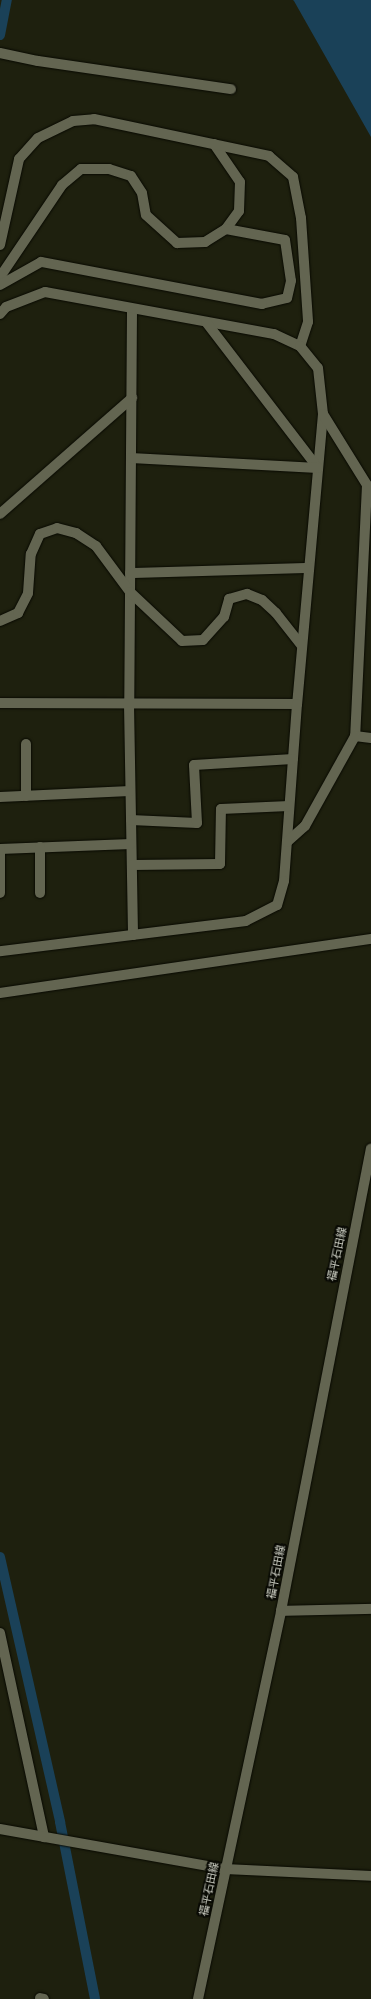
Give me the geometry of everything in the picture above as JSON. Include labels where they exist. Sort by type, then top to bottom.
[{"type":"street","points":[[0,53],[38,61],[231,89]]},
{"type":"street","points":[[0,245],[19,159],[38,138],[73,121],[94,119],[269,156],[292,176],[301,218],[308,322],[300,346]]},
{"type":"street","points":[[0,277],[62,185],[80,169],[109,169],[131,176],[142,193],[146,215],[177,243],[204,242],[226,229],[239,211],[240,182],[214,144]]},
{"type":"street","points":[[0,285],[42,262],[262,304],[287,298],[291,281],[285,240],[226,229]]},
{"type":"street","points":[[0,314],[6,307],[45,292],[132,310],[274,334],[300,346],[318,368],[323,414],[292,759],[284,881],[277,905],[246,921],[0,952]]},
{"type":"street","points":[[132,310],[129,704],[133,935]]},
{"type":"street","points":[[206,322],[318,468]]},
{"type":"street","points":[[0,514],[132,398]]},
{"type":"street","points":[[287,842],[305,826],[355,736],[367,485],[323,414]]},
{"type":"street","points":[[131,458],[318,468]]},
{"type":"street","points":[[0,621],[18,613],[28,594],[31,554],[40,534],[57,528],[76,533],[96,546],[130,592],[182,641],[204,640],[224,617],[229,599],[247,594],[262,600],[302,646]]},
{"type":"street","points":[[130,573],[309,568]]},
{"type":"street","points":[[0,703],[297,704]]},
{"type":"street","points":[[355,736],[371,738]]},
{"type":"street","points":[[26,744],[26,796]]},
{"type":"street","points":[[131,820],[196,823],[194,765],[292,759]]},
{"type":"street","points":[[0,797],[130,791]]},
{"type":"street","points":[[132,865],[220,864],[221,809],[289,806]]},
{"type":"street","points":[[0,893],[0,848],[132,844]]},
{"type":"street","points":[[40,847],[40,893]]},
{"type":"street","points":[[0,993],[371,939]]},
{"type":"street","name":"福平石田線","points":[[198,1999],[281,1611],[371,1149]]},
{"type":"street","points":[[281,1611],[371,1610]]},
{"type":"street","points":[[0,1633],[44,1837]]},
{"type":"street","points":[[0,1829],[225,1869],[371,1876]]},
{"type":"water","points":[[293,0],[371,0],[371,137],[294,1]]},
{"type":"waterway","points":[[0,35],[7,0]]},
{"type":"waterway","points":[[0,1557],[60,1822],[95,1999]]}]
